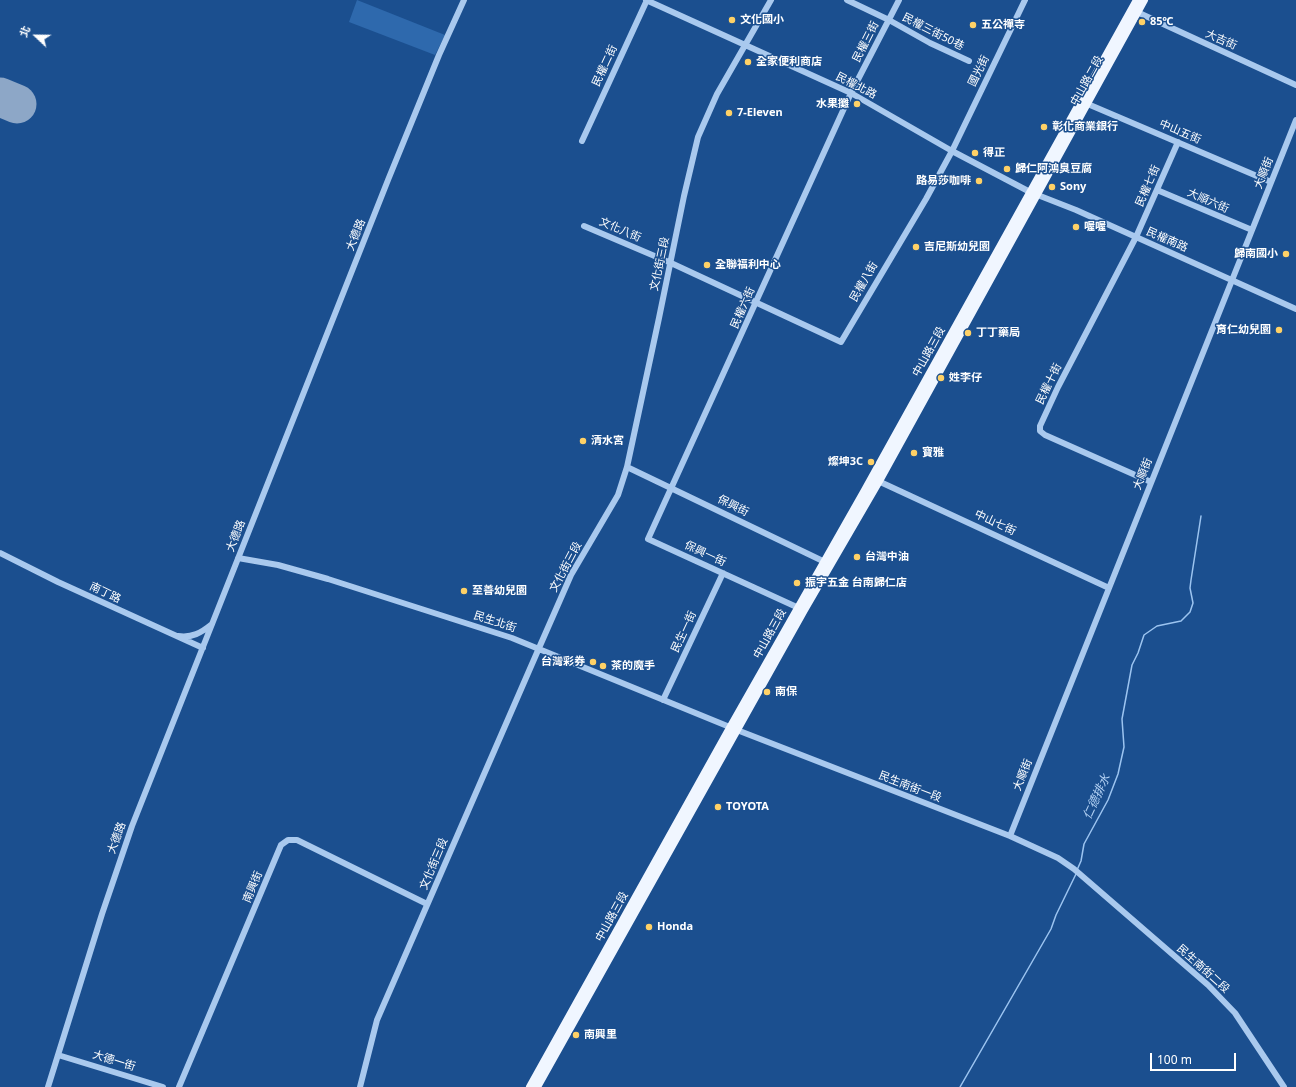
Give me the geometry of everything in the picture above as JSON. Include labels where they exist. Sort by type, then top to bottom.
[{"type":"main road","name":"中山路二段","points":[[1084,102],[1137,0]]},
{"type":"main road","name":"中山路二段","points":[[1033,193],[1144,0]]},
{"type":"main road","name":"中山路三段","points":[[530,1087],[875,479],[1033,193]]},
{"type":"main road","name":"中山路三段","points":[[537,1087],[733,729]]},
{"type":"street","name":"大德路","points":[[48,1087],[132,826],[388,180],[439,55],[464,0]]},
{"type":"street","name":"民權北路","points":[[647,0],[851,93],[952,151],[1033,193]]},
{"type":"street","name":"民權二街","points":[[582,141],[647,0]]},
{"type":"street","name":"文化街三段","points":[[360,1087],[377,1020],[538,648],[571,575],[618,495],[627,467],[684,196],[698,137],[718,94],[771,0]]},
{"type":"street","name":"民權三街50巷","points":[[846,0],[889,20],[930,43],[969,61]]},
{"type":"street","name":"民權三街","points":[[851,93],[899,0]]},
{"type":"street","name":"國光街","points":[[952,151],[1025,0]]},
{"type":"street","name":"大吉街","points":[[1137,12],[1296,85]]},
{"type":"street","name":"民權六街","points":[[672,488],[851,93]]},
{"type":"street","name":"中山五街","points":[[1084,102],[1271,182]]},
{"type":"street","name":"大順街","points":[[1010,836],[1296,120]]},
{"type":"street","name":"民權七街","points":[[1136,237],[1178,142]]},
{"type":"street","name":"民權八街","points":[[756,303],[841,342],[926,199],[952,151]]},
{"type":"street","name":"大順六街","points":[[1157,190],[1252,230]]},
{"type":"street","name":"民權南路","points":[[1033,193],[1076,210],[1296,309]]},
{"type":"street","name":"文化八街","points":[[584,226],[671,263],[756,303]]},
{"type":"street","name":"民權十街","points":[[1136,237],[1058,387],[1040,426],[1040,431],[1045,435],[1151,482]]},
{"type":"street","name":"保興街","points":[[627,467],[827,563]]},
{"type":"street","name":"中山七街","points":[[875,479],[1109,588]]},
{"type":"street","name":"保興一街","points":[[672,488],[648,539],[801,609]]},
{"type":"street","name":"南丁路","points":[[0,553],[58,582],[203,648]]},
{"type":"street","name":"民生北街","points":[[238,558],[278,565],[328,579],[512,638],[733,729]]},
{"type":"street","name":"民生一街","points":[[663,700],[723,573]]},
{"type":"street","points":[[174,636],[185,637],[196,635],[207,629],[213,623]]},
{"type":"street","name":"民生南街一段","points":[[733,729],[1010,836],[1058,858],[1074,869]]},
{"type":"street","name":"南興街","points":[[179,1087],[281,845],[288,840],[297,840],[427,904]]},
{"type":"street","name":"民生南街二段","points":[[1074,869],[1208,985],[1235,1013],[1284,1087]]},
{"type":"street","name":"大德一街","points":[[58,1055],[163,1087]]},
{"type":"shaded area","points":[[357,0],[445,35],[435,55],[349,22]]},
{"type":"waterway","name":"仁德排水","points":[[1077,870],[1081,861],[1084,844],[1108,800],[1118,774],[1124,747],[1122,719],[1132,665],[1144,635],[1157,626],[1181,621],[1190,612],[1193,603],[1190,588],[1201,516]]},
{"type":"waterway","name":"仁德排水","points":[[960,1087],[1051,929],[1056,915],[1076,874]]},
{"type":"runway","points":[[0,97],[17,104]]},
{"type":"place","name":"文化國小","points":[[732,20]]},
{"type":"place","name":"85℃","points":[[1142,22]]},
{"type":"place","name":"五公禪寺","points":[[973,25]]},
{"type":"place","name":"全家便利商店","points":[[748,62]]},
{"type":"place","name":"水果攤","points":[[857,104]]},
{"type":"place","name":"7-Eleven","points":[[729,113]]},
{"type":"place","name":"彰化商業銀行","points":[[1044,127]]},
{"type":"place","name":"得正","points":[[975,153]]},
{"type":"place","name":"歸仁阿鴻臭豆腐","points":[[1007,169]]},
{"type":"place","name":"路易莎咖啡","points":[[979,181]]},
{"type":"place","name":"Sony","points":[[1052,187]]},
{"type":"place","name":"喔喔","points":[[1076,227]]},
{"type":"place","name":"吉尼斯幼兒園","points":[[916,247]]},
{"type":"place","name":"歸南國小","points":[[1286,254]]},
{"type":"place","name":"全聯福利中心","points":[[707,265]]},
{"type":"place","name":"育仁幼兒園","points":[[1279,330]]},
{"type":"place","name":"丁丁藥局","points":[[968,333]]},
{"type":"place","name":"姓李仔","points":[[941,378]]},
{"type":"place","name":"清水宮","points":[[583,441]]},
{"type":"place","name":"寶雅","points":[[914,453]]},
{"type":"place","name":"燦坤3C","points":[[871,462]]},
{"type":"place","name":"台灣中油","points":[[857,557]]},
{"type":"place","name":"振宇五金 台南歸仁店","points":[[797,583]]},
{"type":"place","name":"至善幼兒園","points":[[464,591]]},
{"type":"place","name":"台灣彩券","points":[[593,662]]},
{"type":"place","name":"茶的魔手","points":[[603,666]]},
{"type":"place","name":"南保","points":[[767,692]]},
{"type":"place","name":"TOYOTA","points":[[718,807]]},
{"type":"place","name":"Honda","points":[[649,927]]},
{"type":"place","name":"南興里","points":[[576,1035]]}]
